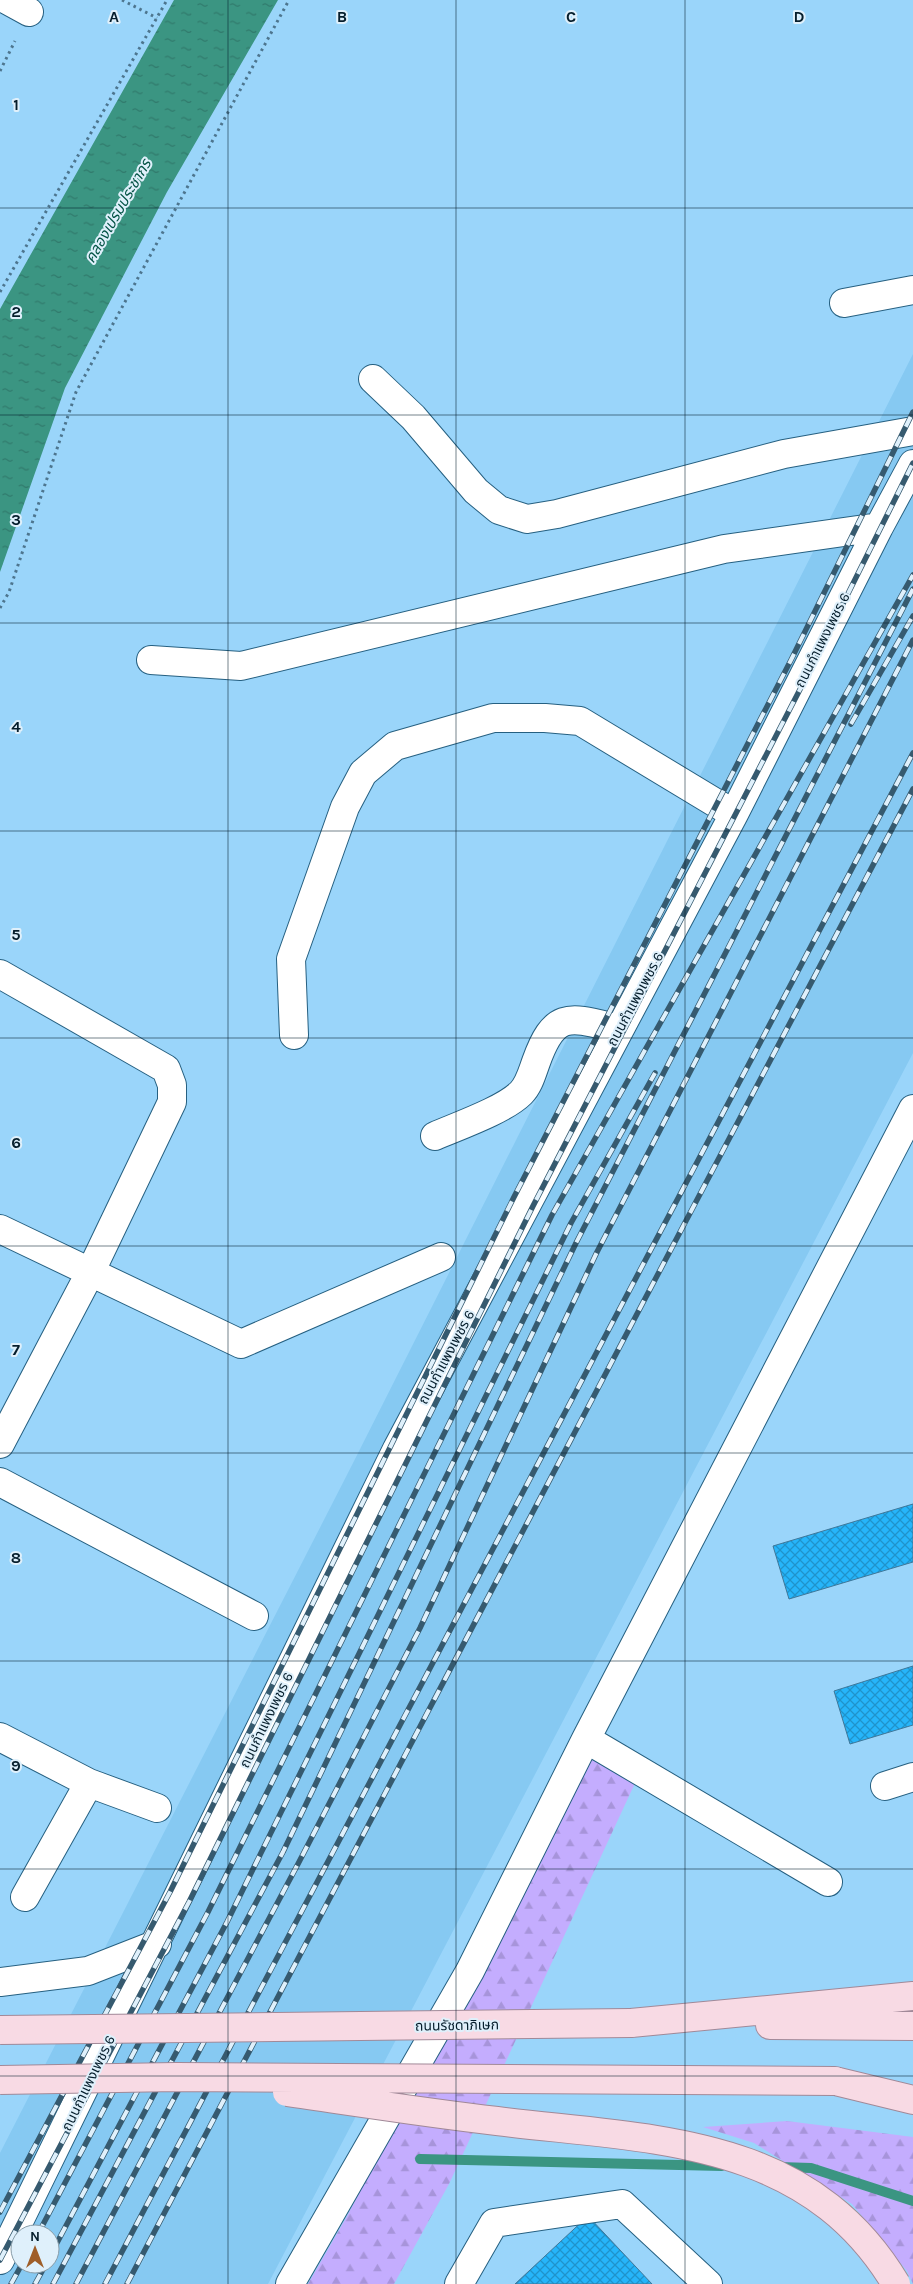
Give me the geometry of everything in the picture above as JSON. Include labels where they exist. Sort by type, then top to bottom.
[{"type":"main road","points":[[631,2023],[913,1996]]},
{"type":"main road","name":"ถนนรัชดาภิเษก","points":[[0,2030],[631,2023],[913,2026]]},
{"type":"main road","points":[[176,2077],[497,2121],[660,2140],[738,2158],[784,2178],[809,2192],[839,2215],[866,2241],[896,2284]]},
{"type":"main road","points":[[0,2080],[176,2077],[913,2083]]},
{"type":"main road","points":[[835,2081],[913,2100]]},
{"type":"street","points":[[844,303],[913,290]]},
{"type":"street","points":[[373,379],[413,417],[476,491],[499,510],[526,520],[557,514],[784,454],[913,431]]},
{"type":"street","name":"ถนนกำแพงเพชร 6","points":[[0,2260],[157,1944],[397,1449],[734,814],[879,527],[913,464]]},
{"type":"street","points":[[151,660],[241,666],[724,549],[879,527]]},
{"type":"street","points":[[294,1035],[291,959],[294,950],[345,807],[363,773],[395,746],[493,718],[545,718],[580,721],[734,814]]},
{"type":"street","points":[[0,974],[166,1069],[172,1085],[172,1102],[90,1273],[0,1444]]},
{"type":"street","points":[[435,1136],[507,1103],[520,1093],[529,1082],[547,1034],[555,1026],[568,1020],[579,1019],[619,1029]]},
{"type":"street","points":[[290,2284],[470,1971],[586,1739],[906,1138],[913,1109]]},
{"type":"street","points":[[0,1229],[241,1344],[441,1257]]},
{"type":"street","points":[[0,1482],[254,1616]]},
{"type":"street","points":[[0,1737],[89,1783],[157,1808]]},
{"type":"street","points":[[586,1739],[828,1882]]},
{"type":"street","points":[[885,1786],[913,1777]]},
{"type":"street","points":[[25,1897],[89,1783]]},
{"type":"street","points":[[0,1982],[88,1971],[157,1944]]},
{"type":"street","points":[[459,2284],[494,2223],[622,2204],[708,2284]]},
{"type":"path","points":[[122,0],[157,18]]},
{"type":"path","points":[[0,292],[167,0]]},
{"type":"path","points":[[0,608],[9,592],[76,392],[289,0]]},
{"type":"shaded area","points":[[913,354],[913,1053],[268,2284],[0,2284],[0,2153],[351,1467]]},
{"type":"green space","points":[[591,1755],[636,1781],[449,2184],[394,2284],[308,2284],[346,2218]]},
{"type":"green space","points":[[787,2121],[913,2137],[913,2284],[907,2271],[852,2204],[754,2143],[703,2127]]},
{"type":"water","name":"คลองเปรมประชากร","points":[[174,0],[278,0],[167,192],[65,388],[0,572],[0,309]]},
{"type":"building","points":[[913,1504],[913,1562],[789,1599],[773,1546]]},
{"type":"building","points":[[913,1666],[913,1725],[850,1744],[834,1691]]},
{"type":"building","points":[[588,2216],[652,2284],[515,2284]]},
{"type":"waterway","points":[[420,2159],[722,2166]]},
{"type":"waterway","points":[[779,2167],[811,2168],[913,2201]]},
{"type":"railway","points":[[0,2212],[170,1892],[514,1197],[791,660],[913,412]]},
{"type":"railway","points":[[0,2260],[189,1902],[533,1206],[810,670],[913,463]]},
{"type":"railway","points":[[43,2224],[208,1912],[552,1215],[913,575]]},
{"type":"railway","points":[[53,2284],[283,1852],[576,1243],[913,589]]},
{"type":"railway","points":[[851,724],[913,616]]},
{"type":"railway","points":[[76,2284],[299,1862],[420,1628],[597,1252],[913,640]]},
{"type":"railway","points":[[105,2284],[913,753]]},
{"type":"railway","points":[[127,2284],[913,789]]},
{"type":"railway","points":[[60,2237],[227,1922],[571,1223],[655,1073]]},
{"type":"railway","points":[[11,2284],[16,2274]]},
{"type":"railway","points":[[35,2284],[40,2274]]}]
